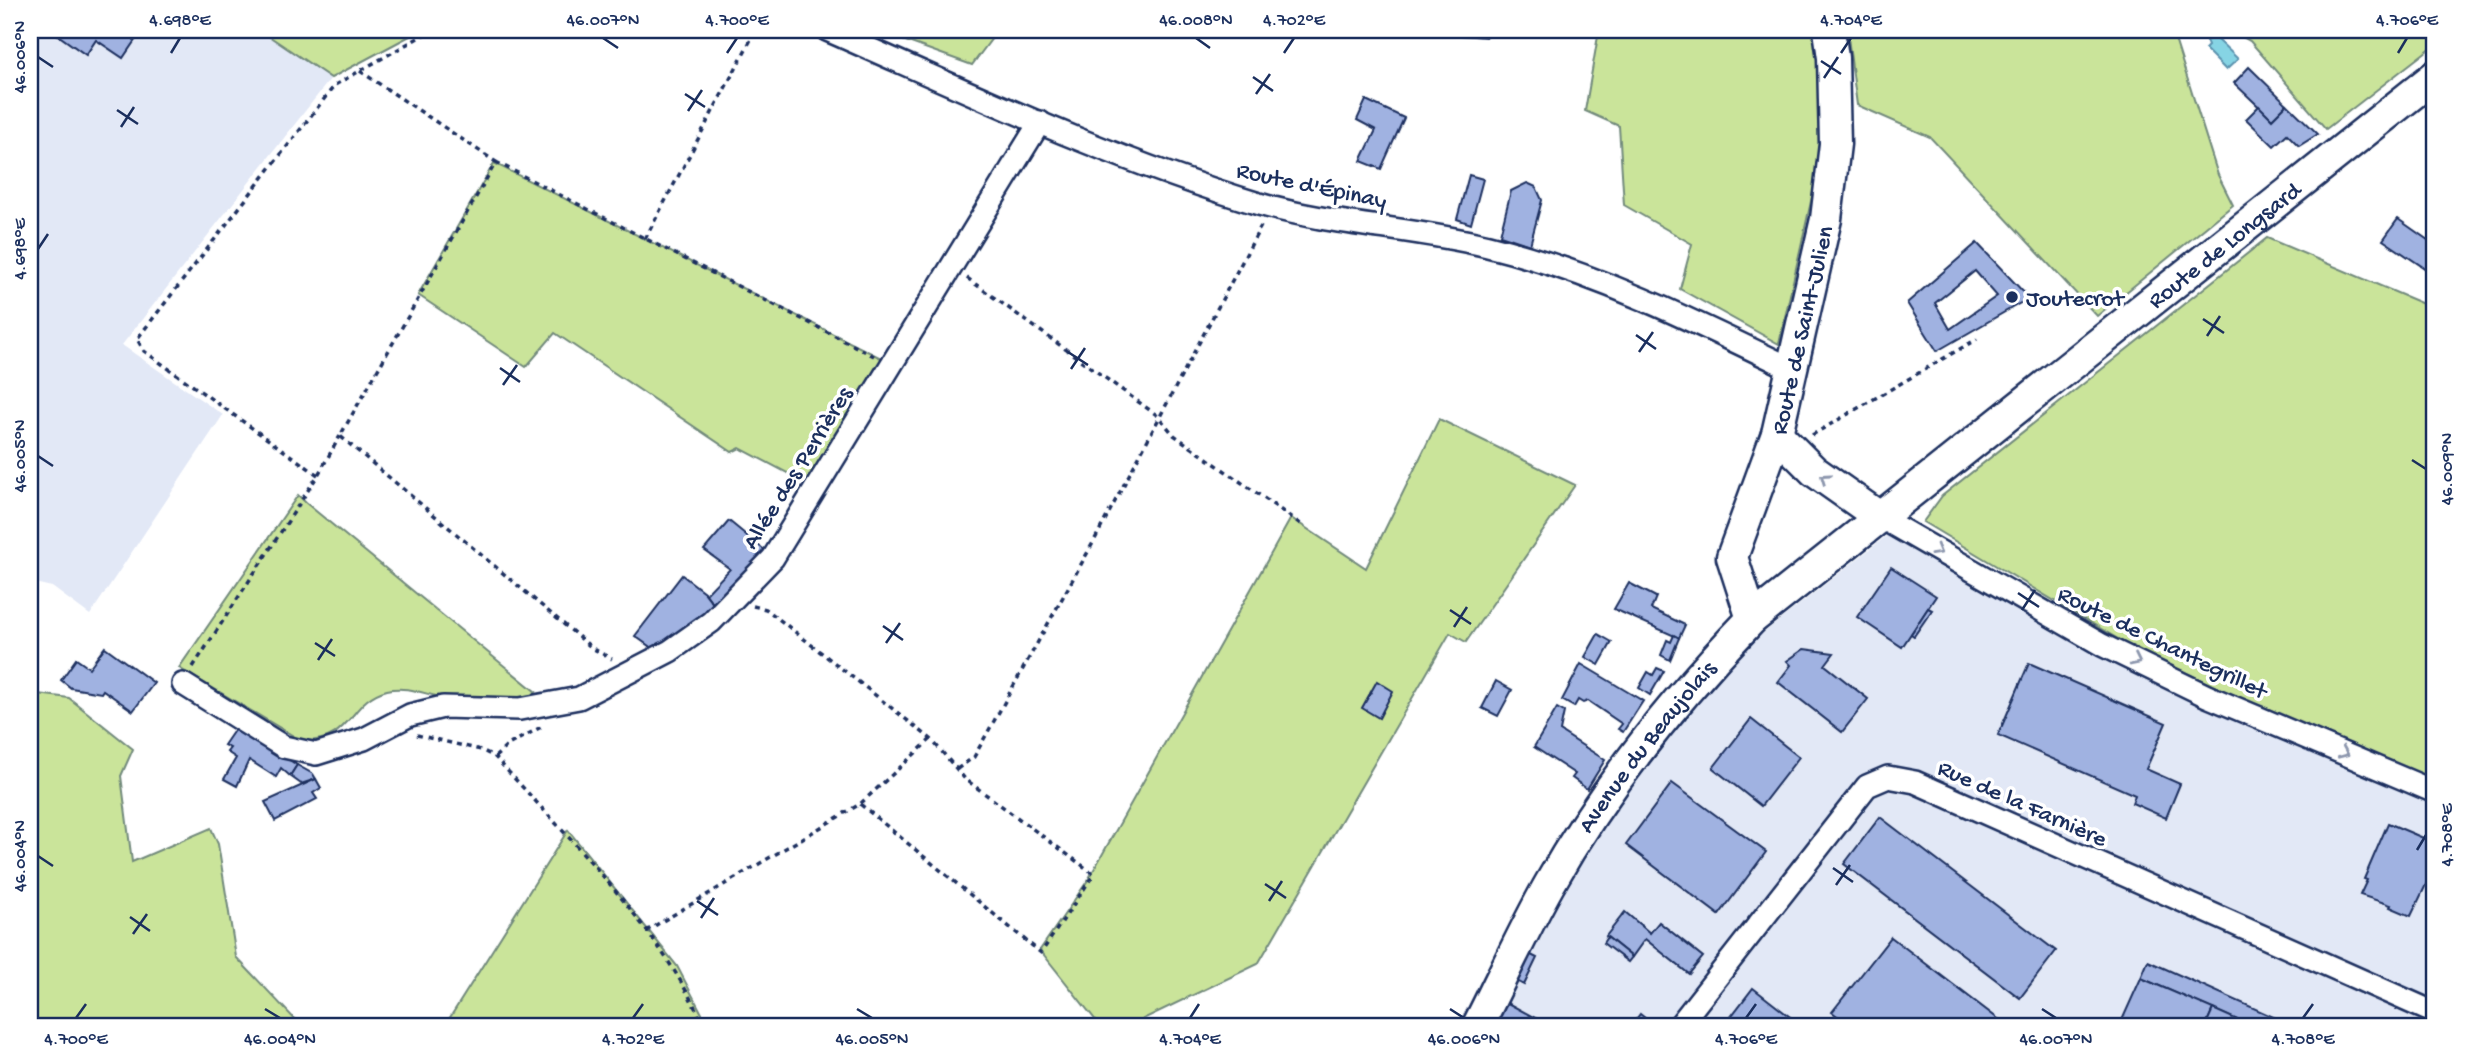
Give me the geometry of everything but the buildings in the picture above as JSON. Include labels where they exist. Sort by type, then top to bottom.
[{"type":"main road","name":"Route de Saint-Julien","points":[[1752,619],[1732,557],[1784,441],[1792,369],[1826,219],[1835,144],[1833,58],[1829,30]]},
{"type":"main road","name":"Route de Longsard","points":[[1878,516],[2435,76]]},
{"type":"main road","points":[[1784,441],[1814,471],[1878,516]]},
{"type":"main road","name":"Avenue du Beaujolais","points":[[1477,1027],[1549,885],[1587,822],[1638,749],[1691,682],[1752,619],[1878,516]]},
{"type":"street","name":"Route d'Épinay","points":[[827,30],[1121,158],[1265,205],[1488,246],[1572,272],[1687,318],[1792,369]]},
{"type":"street","name":"Allée des Perrières","points":[[183,684],[284,747],[316,754],[364,739],[410,715],[443,707],[520,709],[570,700],[627,675],[670,651],[711,622],[773,558],[1040,122]]},
{"type":"street","name":"Route de Chantegrillet","points":[[1878,516],[2102,645],[2207,696],[2435,792]]},
{"type":"street","name":"Rue de la Farnière","points":[[1678,1027],[1867,786],[1888,777],[1914,782],[2435,1013]]},
{"type":"path","points":[[318,475],[144,351],[137,339],[321,99],[335,85],[432,30]]},
{"type":"path","points":[[645,239],[756,30]]},
{"type":"path","points":[[360,71],[496,162],[891,365]]},
{"type":"path","points":[[183,684],[318,475],[496,162]]},
{"type":"path","points":[[957,769],[974,757],[1094,541],[1158,416],[1257,237],[1265,205]]},
{"type":"path","points":[[952,266],[987,295],[1158,416],[1174,435],[1302,525]]},
{"type":"path","points":[[1784,441],[1977,339]]},
{"type":"path","points":[[340,436],[593,648],[617,661],[627,675]]},
{"type":"path","points":[[734,600],[766,609],[931,739],[965,779],[1094,874],[1041,953],[860,804]]},
{"type":"path","points":[[495,757],[508,745],[560,715],[570,700]]},
{"type":"path","points":[[408,736],[421,735],[469,747],[495,757],[646,931],[691,995],[704,1027]]},
{"type":"path","points":[[646,931],[860,804],[931,739]]},
{"type":"shaded area","points":[[30,30],[260,30],[331,78],[122,345],[223,415],[90,615],[52,587],[30,582]]},
{"type":"shaded area","points":[[1889,534],[2129,672],[2435,801],[2435,1027],[1483,1027],[1551,887],[1635,776],[1752,642]]},
{"type":"green space","points":[[260,30],[421,30],[331,78]]},
{"type":"green space","points":[[875,30],[998,30],[972,65]]},
{"type":"green space","points":[[1599,30],[1817,30],[1825,139],[1779,344],[1680,289],[1692,244],[1624,205],[1619,126],[1585,111]]},
{"type":"green space","points":[[1847,30],[2172,30],[2218,175],[2233,205],[2097,316],[1930,137],[1857,105]]},
{"type":"green space","points":[[2230,30],[2435,30],[2432,47],[2326,129],[2250,41]]},
{"type":"green space","points":[[494,163],[885,360],[808,484],[740,448],[732,452],[555,333],[526,367],[418,295]]},
{"type":"green space","points":[[2267,238],[2435,309],[2435,782],[2293,723],[2133,648],[1923,522],[1942,496]]},
{"type":"green space","points":[[1439,419],[1575,485],[1466,642],[1450,633],[1258,964],[1143,1019],[1138,1027],[1101,1027],[1040,950],[1088,880],[1291,518],[1366,568]]},
{"type":"green space","points":[[298,495],[536,692],[519,701],[490,703],[439,697],[409,690],[387,690],[364,702],[341,728],[331,735],[319,740],[302,741],[179,668]]},
{"type":"green space","points":[[30,693],[69,698],[133,749],[121,776],[132,862],[211,828],[218,844],[236,957],[302,1027],[30,1027]]},
{"type":"green space","points":[[568,830],[677,966],[709,1027],[444,1027]]},
{"type":"water","points":[[2216,38],[2238,59],[2226,70],[2205,49],[2208,46],[2206,41]]},
{"type":"place","name":"Joutecrot","points":[[2012,297]]}]
